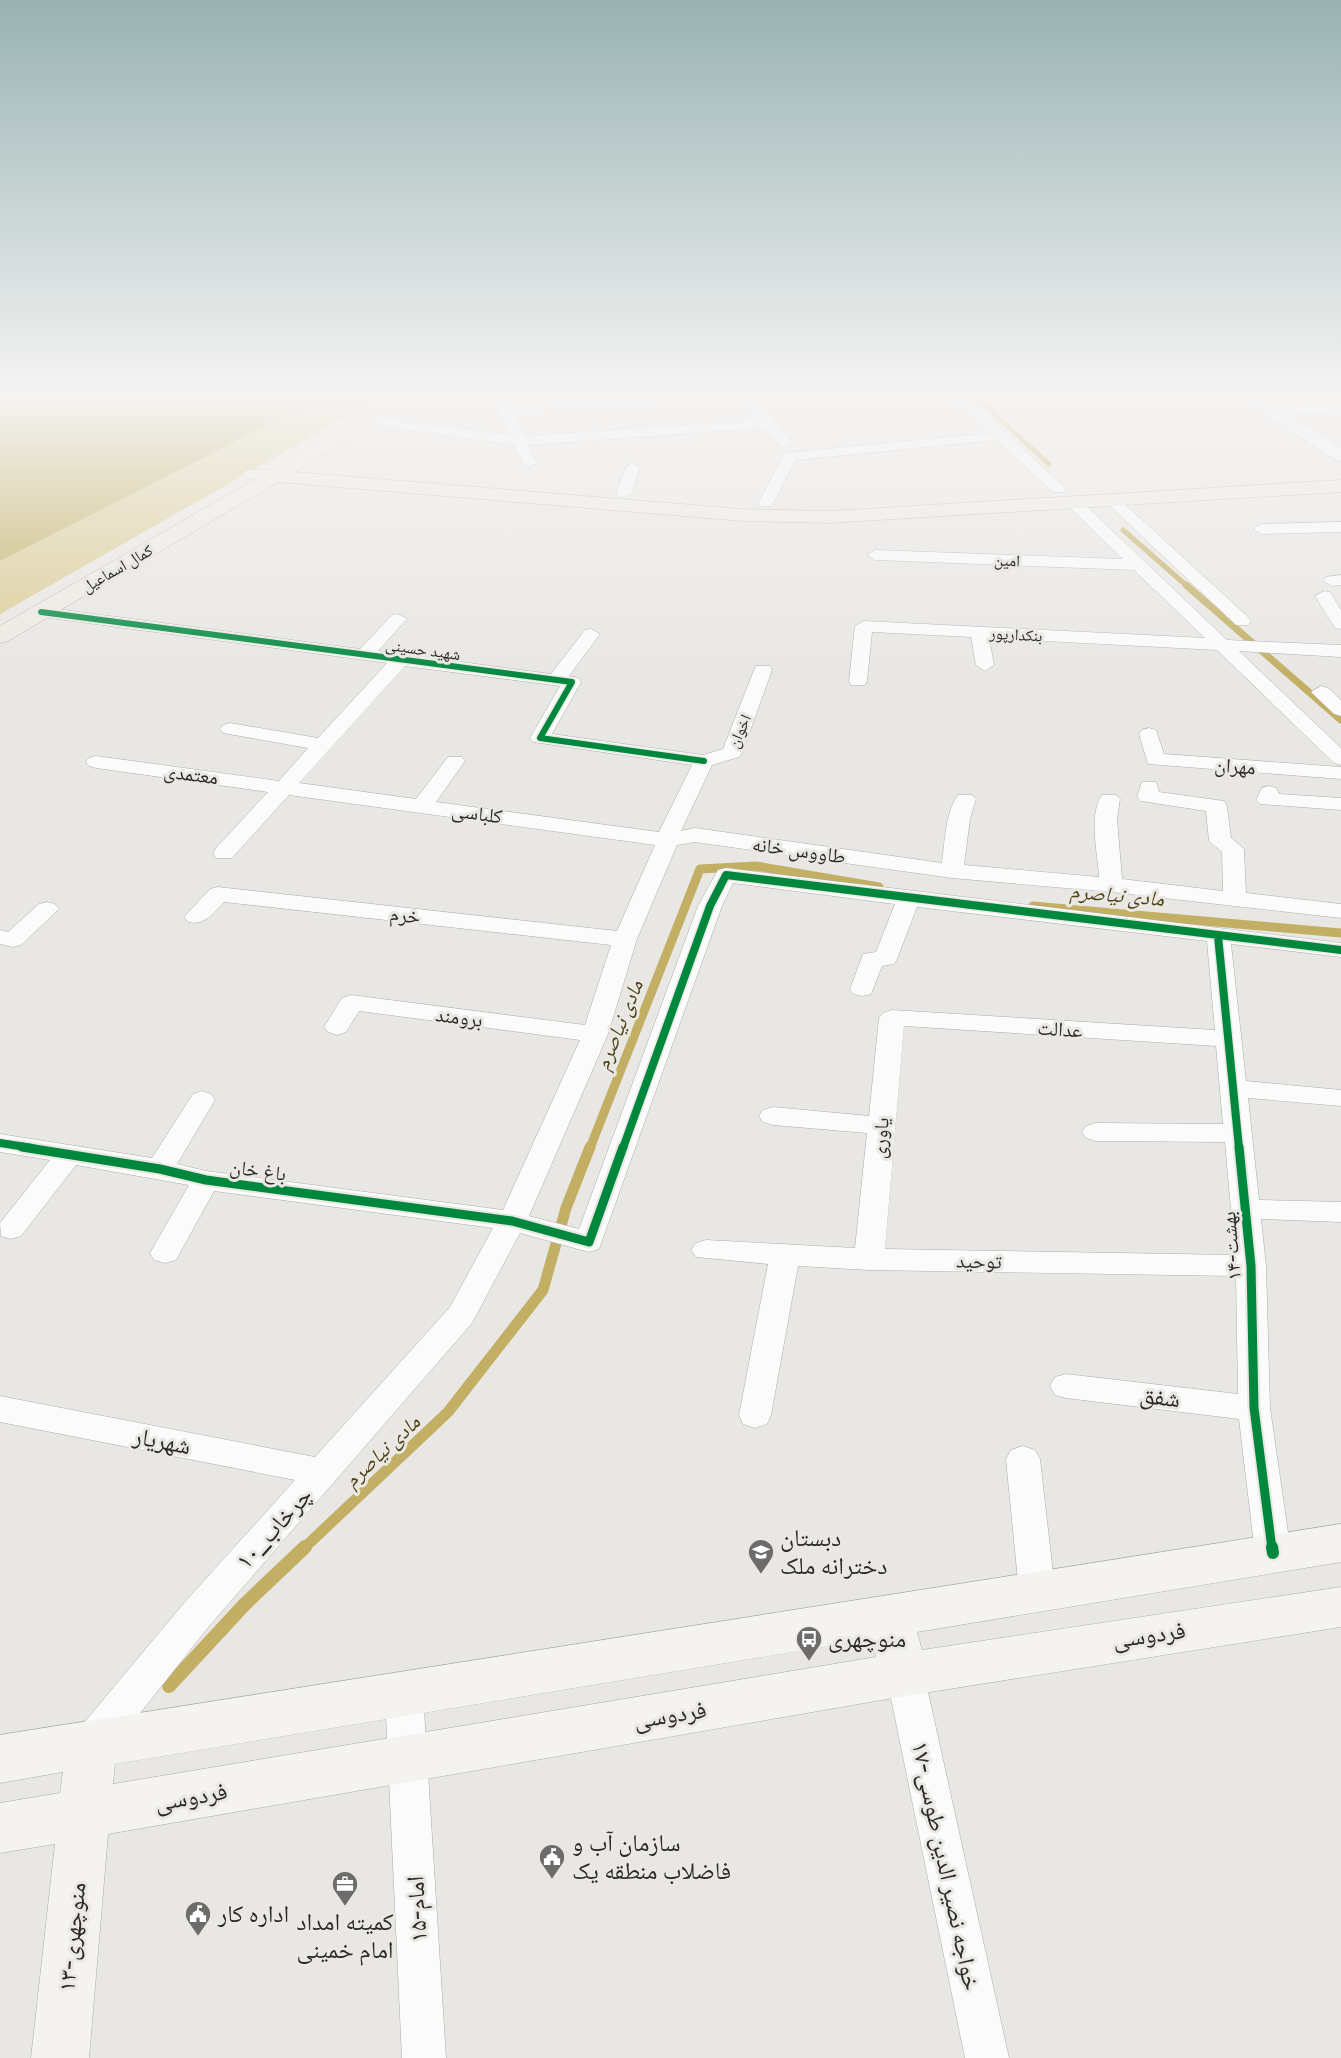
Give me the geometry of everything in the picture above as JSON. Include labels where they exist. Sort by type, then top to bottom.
[{"type":"main road","name":"کمال اسماعیل","points":[[8,613],[231,487]]},
{"type":"main road","name":"کمال اسماعیل","points":[[0,636],[244,487]]},
{"type":"main road","points":[[484,487],[742,515],[829,517],[1075,504],[1325,487]]},
{"type":"main road","points":[[539,487],[766,503],[902,500],[1089,487]]},
{"type":"main road","points":[[8,613],[41,612]]},
{"type":"main road","points":[[0,1759],[1341,1543]]},
{"type":"main road","name":"فردوسی","points":[[0,1828],[85,1816],[905,1674],[1341,1607]]},
{"type":"main road","points":[[889,1615],[905,1674]]},
{"type":"main road","name":"۱۳-منوچهری","points":[[60,2058],[91,1744]]},
{"type":"street","points":[[624,493],[626,487]]},
{"type":"street","points":[[766,503],[774,487]]},
{"type":"street","points":[[1113,501],[1242,621]]},
{"type":"street","points":[[1075,504],[1341,759]]},
{"type":"street","points":[[1261,529],[1341,527]]},
{"type":"street","name":"امین","points":[[875,555],[1138,565]]},
{"type":"street","points":[[1332,586],[1341,624]]},
{"type":"street","name":"شهید حسینی","points":[[41,612],[556,680]]},
{"type":"street","points":[[364,655],[398,619]]},
{"type":"street","name":"بنکدارپور","points":[[858,681],[864,626],[979,632],[1007,625],[1224,646],[1341,651]]},
{"type":"street","points":[[979,632],[985,665]]},
{"type":"street","points":[[556,680],[591,634]]},
{"type":"street","name":"شهید حسینی","points":[[224,853],[400,660]]},
{"type":"street","name":"اخوان","points":[[668,840],[671,827],[704,761],[732,753],[764,670]]},
{"type":"street","points":[[556,680],[572,682],[540,738],[704,761]]},
{"type":"street","points":[[1321,692],[1341,710]]},
{"type":"street","points":[[230,729],[324,745]]},
{"type":"street","name":"مهران","points":[[1149,734],[1155,760],[1341,773]]},
{"type":"street","points":[[422,806],[455,761]]},
{"type":"street","name":"معتمدی","points":[[96,762],[285,787]]},
{"type":"street","points":[[1149,786],[1148,796],[1216,806],[1220,841],[1233,849],[1235,898]]},
{"type":"street","name":"کلباسی","points":[[285,787],[668,840]]},
{"type":"street","points":[[1269,792],[1267,800],[1341,804]]},
{"type":"street","points":[[952,871],[959,819],[965,799]]},
{"type":"street","points":[[1109,799],[1106,819],[1111,885]]},
{"type":"street","name":"طاووس خانه","points":[[668,840],[695,835],[952,871],[1111,885],[1341,911]]},
{"type":"street","points":[[513,1221],[595,1034],[625,939],[668,840]]},
{"type":"street","name":"باغ خان","points":[[0,1143],[160,1169],[206,1180],[513,1221],[590,1242],[710,906],[726,875],[909,900]]},
{"type":"street","name":"خرم","points":[[196,917],[218,894],[625,939]]},
{"type":"street","points":[[862,989],[872,959],[885,959],[909,900],[1341,950]]},
{"type":"street","points":[[0,937],[13,940],[47,909]]},
{"type":"street","name":"۱۴-بهشت","points":[[1218,936],[1251,1266],[1254,1408],[1273,1553]]},
{"type":"street","name":"برومند","points":[[337,1027],[351,1003],[595,1034]]},
{"type":"street","name":"عدالت","points":[[892,1018],[1228,1039]]},
{"type":"street","name":"یاوری","points":[[869,1259],[892,1018]]},
{"type":"street","points":[[1233,1088],[1341,1098]]},
{"type":"street","points":[[160,1169],[202,1100]]},
{"type":"street","points":[[773,1116],[882,1126]]},
{"type":"street","points":[[1096,1132],[1238,1133]]},
{"type":"street","points":[[11,1229],[69,1155]]},
{"type":"street","points":[[165,1253],[206,1180]]},
{"type":"street","points":[[1245,1209],[1341,1212]]},
{"type":"street","name":"۱۰_چرخاب","points":[[91,1744],[197,1614],[461,1315],[513,1221]]},
{"type":"street","name":"توحید","points":[[706,1250],[869,1259],[1251,1266]]},
{"type":"street","points":[[755,1415],[785,1254]]},
{"type":"street","name":"شفق","points":[[1066,1386],[1254,1408]]},
{"type":"street","name":"شهریار","points":[[0,1409],[323,1472]]},
{"type":"street","points":[[1023,1459],[1037,1591]]},
{"type":"street","name":"۱۷-خواجه نصیر الدین طوسی","points":[[905,1674],[987,2058]]},
{"type":"street","name":"۱۵-امام","points":[[404,1694],[424,2058]]},
{"type":"shaded area","points":[[0,487],[146,487],[0,561]]},
{"type":"shaded area","points":[[146,487],[223,487],[0,614],[0,561]]},
{"type":"waterway","name":"مادی نیاصرم","points":[[1123,530],[1187,586]]},
{"type":"waterway","name":"مادی نیاصرم","points":[[1186,585],[1341,720]]},
{"type":"waterway","name":"مادی نیاصرم","points":[[590,1148],[700,869],[756,866],[879,887]]},
{"type":"waterway","name":"مادی نیاصرم","points":[[1033,906],[1341,933]]},
{"type":"waterway","name":"مادی نیاصرم","points":[[303,1549],[448,1412],[543,1290],[566,1208],[590,1147]]},
{"type":"waterway","name":"مادی نیاصرم","points":[[169,1686],[245,1604],[305,1547]]},
{"type":"cycle path","points":[[41,612],[572,682],[540,738],[704,761]]},
{"type":"cycle path","points":[[0,1143],[160,1169],[206,1180],[512,1221],[589,1242],[710,906],[726,875],[1341,950]]},
{"type":"cycle path","points":[[1218,936],[1251,1266],[1254,1408],[1273,1553]]},
{"type":"place","name":"دبستان دخترانه ملک","points":[[761,1575]]},
{"type":"place","name":"منوچهری","points":[[809,1662]]},
{"type":"place","name":"سازمان آب و فاضلاب منطقه یک","points":[[552,1880]]},
{"type":"place","name":"کمیته امداد امام خمینی","points":[[345,1907]]},
{"type":"place","name":"اداره کار","points":[[198,1937]]}]
